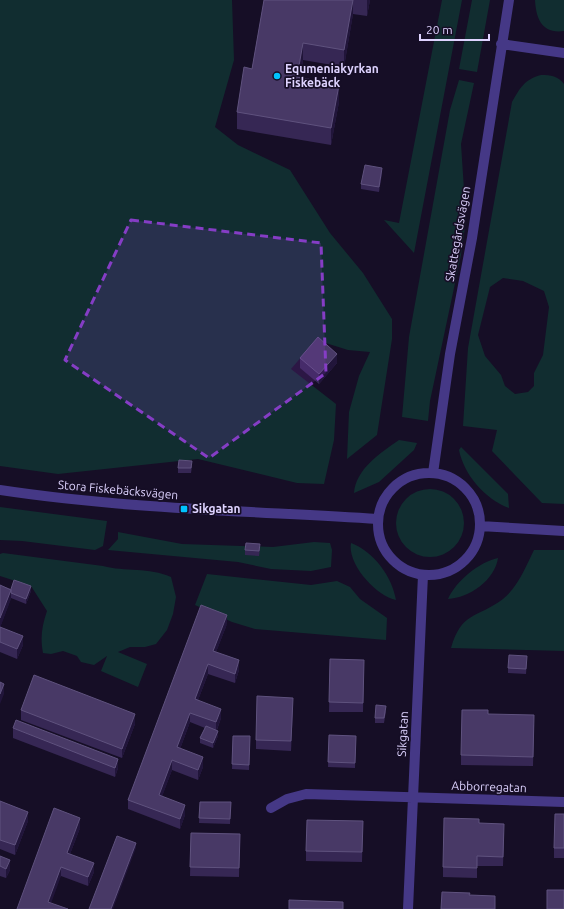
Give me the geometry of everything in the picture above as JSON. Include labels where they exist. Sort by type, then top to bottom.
[{"type":"street","name":"Skattegårdsvägen","points":[[433,473],[450,354],[472,238],[508,0]]},
{"type":"street","points":[[501,44],[564,53]]},
{"type":"street","points":[[433,473],[450,477],[465,487],[470,493],[478,509],[480,526],[474,549],[462,563],[446,572],[435,575],[423,575],[404,569],[389,556],[380,539],[378,519],[381,507],[387,495],[400,482],[416,474],[433,473]]},
{"type":"street","name":"Stora Fiskebäcksvägen","points":[[0,490],[45,497],[184,509],[378,519]]},
{"type":"street","points":[[480,526],[564,531]]},
{"type":"street","name":"Sikgatan","points":[[408,909],[423,575]]},
{"type":"street","points":[[271,808],[287,799],[306,794],[413,798]]},
{"type":"street","name":"Abborregatan","points":[[413,798],[564,802]]},
{"type":"highlighted area","points":[[131,220],[321,243],[326,373],[209,458],[65,360]]},
{"type":"green space","points":[[0,0],[232,0],[234,60],[215,127],[238,145],[290,170],[330,233],[363,273],[392,319],[392,339],[377,435],[347,459],[349,412],[359,376],[370,352],[348,350],[316,340],[291,369],[336,404],[334,440],[324,484],[297,483],[198,459],[58,474],[0,466]]},
{"type":"green space","points":[[442,0],[462,0],[414,253],[384,220],[399,223]]},
{"type":"green space","points":[[472,0],[490,0],[477,72],[459,69]]},
{"type":"green space","points":[[535,0],[564,0],[564,31],[556,31],[545,28],[539,19]]},
{"type":"green space","points":[[541,75],[551,76],[559,79],[564,84],[564,504],[542,503],[492,451],[497,430],[463,426],[468,348],[512,102],[524,85],[535,77]],"holes":[[[503,278],[523,281],[544,291],[549,307],[543,355],[534,373],[534,386],[528,392],[515,394],[505,386],[501,375],[485,356],[478,335],[490,287]]]},
{"type":"green space","points":[[459,80],[474,83],[461,144],[466,220],[461,255],[430,401],[428,421],[402,417],[409,337],[450,110]]},
{"type":"green space","points":[[399,440],[417,443],[414,450],[379,482],[354,493],[359,476],[364,469],[384,450]]},
{"type":"green space","points":[[461,447],[508,494],[509,508],[492,499],[477,485],[462,459],[459,450]]},
{"type":"green space","points":[[423,489],[437,489],[449,494],[459,504],[464,516],[464,530],[459,542],[449,552],[437,557],[423,557],[411,552],[401,542],[396,530],[396,516],[401,504],[411,494]]},
{"type":"green space","points":[[0,507],[107,521],[103,546],[95,550],[22,541],[0,540]]},
{"type":"green space","points":[[118,532],[182,544],[273,547],[314,542],[330,543],[332,550],[331,567],[311,571],[271,569],[238,562],[108,550],[118,539]]},
{"type":"green space","points":[[351,543],[367,552],[374,558],[386,574],[394,591],[396,600],[380,592],[364,578],[354,560],[351,551]]},
{"type":"green space","points":[[534,550],[564,550],[564,651],[451,648],[455,636],[465,622],[503,599],[513,589]]},
{"type":"green space","points":[[3,553],[111,568],[154,572],[171,577],[176,597],[173,614],[167,630],[156,644],[145,647],[130,647],[118,652],[147,664],[138,687],[101,671],[107,656],[94,665],[81,662],[77,656],[63,651],[51,654],[43,653],[42,632],[47,611],[31,586],[0,576],[0,554]]},
{"type":"green space","points":[[498,558],[492,574],[480,586],[464,595],[448,599],[462,579],[469,573],[483,564]]},
{"type":"green space","points":[[207,574],[311,585],[337,581],[350,587],[360,599],[387,618],[386,640],[255,629],[232,622],[195,605]]},
{"type":"building","name":"Equmeniakyrkan Fiskebäck","points":[[264,0],[353,0],[344,50],[303,43],[297,77],[339,85],[331,128],[237,112],[244,67],[252,69]]},
{"type":"building","points":[[365,165],[382,168],[379,187],[361,184]]},
{"type":"building","points":[[318,337],[337,354],[319,374],[300,358]]},
{"type":"building","points":[[179,460],[192,461],[191,468],[178,468]]},
{"type":"building","points":[[246,543],[260,544],[259,551],[245,550]]},
{"type":"building","points":[[14,580],[31,586],[26,599],[11,593]]},
{"type":"building","points":[[0,585],[11,590],[0,618]]},
{"type":"building","points":[[201,605],[227,615],[213,651],[239,660],[235,674],[208,664],[195,699],[221,709],[216,722],[190,713],[177,747],[203,757],[198,770],[172,760],[159,795],[185,805],[180,819],[128,800]]},
{"type":"building","points":[[0,627],[23,636],[17,649],[0,642]]},
{"type":"building","points":[[509,655],[527,656],[526,669],[508,668]]},
{"type":"building","points":[[330,659],[364,660],[363,703],[329,702]]},
{"type":"building","points":[[34,675],[135,714],[122,749],[21,710]]},
{"type":"building","points":[[0,682],[4,684],[0,694]]},
{"type":"building","points":[[257,696],[293,698],[291,741],[256,740]]},
{"type":"building","points":[[376,705],[386,706],[384,718],[375,718]]},
{"type":"building","points":[[462,710],[488,710],[488,714],[534,715],[533,757],[461,755]]},
{"type":"building","points":[[16,720],[118,759],[115,768],[13,728]]},
{"type":"building","points":[[206,726],[218,731],[213,743],[200,738]]},
{"type":"building","points":[[329,735],[356,736],[355,763],[328,762]]},
{"type":"building","points":[[233,736],[250,736],[249,765],[232,764]]},
{"type":"building","points":[[0,801],[28,812],[15,845],[0,840]]},
{"type":"building","points":[[200,802],[231,802],[230,819],[199,818]]},
{"type":"building","points":[[54,808],[80,818],[67,853],[94,863],[88,877],[61,867],[48,902],[68,909],[17,909]]},
{"type":"building","points":[[555,814],[564,814],[564,848],[554,848]]},
{"type":"building","points":[[444,818],[479,819],[479,823],[504,824],[503,857],[477,856],[477,868],[443,867]]},
{"type":"building","points":[[307,820],[363,821],[362,852],[306,851]]},
{"type":"building","points":[[191,833],[240,834],[239,868],[190,867]]},
{"type":"building","points":[[117,836],[136,843],[111,909],[89,909]]},
{"type":"building","points":[[0,856],[10,860],[6,869],[0,866]]},
{"type":"building","points":[[547,890],[564,890],[564,909],[547,909]]},
{"type":"building","points":[[442,892],[495,896],[495,909],[441,909]]},
{"type":"building","points":[[289,900],[343,902],[343,909],[289,909]]},
{"type":"place","name":"Equmeniakyrkan Fiskebäck","points":[[277,76]]},
{"type":"place","name":"Sikgatan","points":[[184,509]]}]
